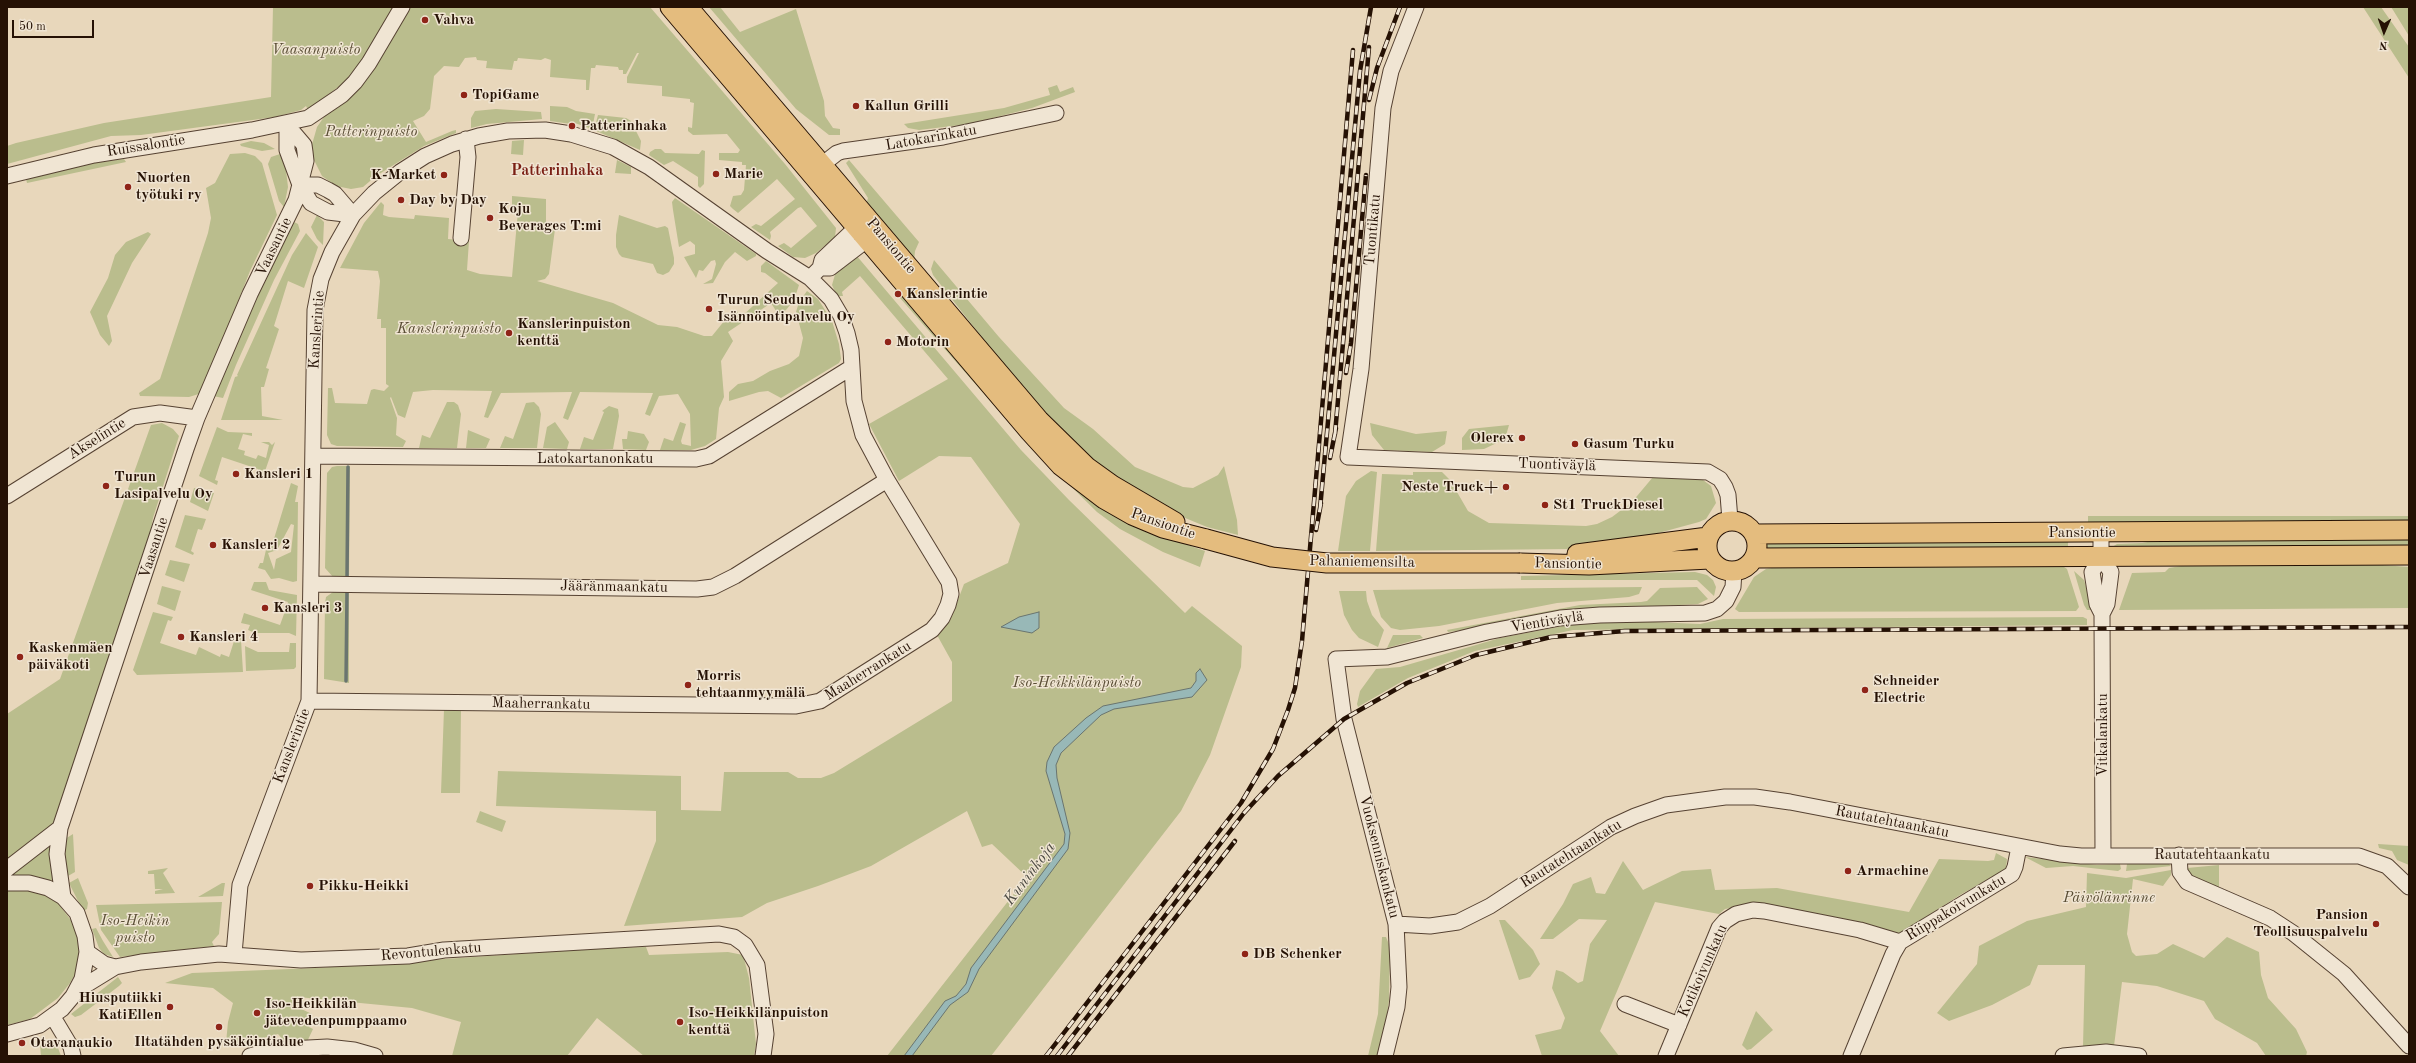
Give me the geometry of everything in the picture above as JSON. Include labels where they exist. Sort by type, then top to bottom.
[{"type":"main road","name":"Pansiontie","points":[[670,7],[817,169]]},
{"type":"main road","name":"Pansiontie","points":[[688,7],[1020,420],[1062,466],[1104,499],[1132,515],[1163,528],[1206,539]]},
{"type":"main road","points":[[1730,520],[1742,522],[1754,534],[1758,546],[1755,558],[1746,568],[1734,571],[1720,568],[1710,559],[1707,551],[1708,537],[1716,526],[1730,520]]},
{"type":"main road","name":"Pansiontie","points":[[1754,534],[2409,530]]},
{"type":"main road","name":"Pansiontie","points":[[1520,563],[1708,537]]},
{"type":"main road","name":"Pahaniemensilta","points":[[1206,539],[1272,557],[1327,563],[1520,563]]},
{"type":"main road","name":"Pansiontie","points":[[1755,558],[2409,556]]},
{"type":"main road","name":"Pansiontie","points":[[1520,563],[1588,565],[1710,559]]},
{"type":"street","points":[[287,124],[308,118],[342,95],[369,63],[402,7]]},
{"type":"street","name":"Tuontikatu","points":[[1348,457],[1361,369],[1384,108],[1393,65],[1416,7]]},
{"type":"street","name":"Latokarinkatu","points":[[817,169],[837,153],[843,151],[943,137],[1056,113]]},
{"type":"street","name":"Ruissalontie","points":[[7,176],[128,148],[287,124]]},
{"type":"street","name":"Vaasantie","points":[[64,896],[57,866],[57,844],[60,828],[197,418],[250,294],[296,200],[306,161],[304,145],[287,124]]},
{"type":"street","name":"Kanslerintie","points":[[234,954],[240,885],[309,701],[315,329],[318,295],[332,252],[353,215],[377,190],[417,161],[466,139],[508,131],[545,130],[591,139],[613,147],[649,167],[767,251],[815,273]]},
{"type":"street","points":[[461,238],[468,157],[466,139]]},
{"type":"street","points":[[300,184],[318,185],[335,194],[353,215]]},
{"type":"street","points":[[815,273],[822,260],[866,230]]},
{"type":"street","name":"Maaherrankatu","points":[[309,701],[763,707],[796,706],[820,701],[932,630],[942,618],[950,597],[948,578],[887,480],[863,435],[857,418],[850,344],[841,316],[815,273]]},
{"type":"street","name":"Latokartanonkatu","points":[[313,456],[696,459],[710,456],[852,367]]},
{"type":"street","name":"Akselintie","points":[[7,496],[133,417],[160,413],[197,418]]},
{"type":"street","name":"Tuontiväylä","points":[[1348,457],[1708,472],[1720,479],[1725,487],[1728,495],[1730,520]]},
{"type":"street","name":"Jääränmaankatu","points":[[311,584],[713,587],[735,576],[887,480]]},
{"type":"street","name":"Vitkalankatu","points":[[2101,532],[2101,557],[2092,572],[2097,604],[2102,614],[2103,856]]},
{"type":"street","name":"Vientiväylä","points":[[1336,659],[1386,657],[1487,632],[1560,618],[1600,615],[1705,613],[1717,609],[1726,601],[1733,586],[1734,571]]},
{"type":"street","name":"Vuoksenniskankatu","points":[[1336,659],[1344,719],[1396,924],[1399,987],[1394,1021],[1385,1056]]},
{"type":"street","name":"Rautatehtaankatu","points":[[1396,924],[1446,926],[1465,919],[1490,906],[1611,828],[1666,805],[1725,797],[1756,797],[1790,802],[2060,854],[2103,856],[2359,856],[2387,866],[2409,887]]},
{"type":"street","points":[[7,869],[60,828]]},
{"type":"street","name":"Riippakoivunkatu","points":[[1851,1056],[1893,954],[1900,942],[2012,874],[2019,847]]},
{"type":"street","points":[[2179,855],[2180,872],[2187,882],[2270,918],[2293,933],[2344,974],[2409,1046]]},
{"type":"street","points":[[7,883],[34,884],[64,896],[77,913],[85,936],[87,952],[85,969],[76,990],[67,1003],[52,1017],[28,1030],[7,1034]]},
{"type":"street","name":"Kotikoivunkatu","points":[[1666,1056],[1720,928],[1725,921],[1736,914],[1753,910],[1764,911],[1860,930],[1900,942]]},
{"type":"street","name":"Revontulenkatu","points":[[76,990],[114,967],[141,962],[234,954],[301,960],[408,956],[444,950],[706,934],[734,937],[745,945],[757,965],[766,1034],[763,1056]]},
{"type":"street","points":[[87,952],[104,964],[114,967]]},
{"type":"street","points":[[1626,1004],[1679,1025]]},
{"type":"street","points":[[52,1017],[71,1047],[73,1056]]},
{"type":"street","points":[[250,1056],[271,1050],[327,1047],[354,1050],[375,1056]]},
{"type":"street","points":[[2063,1056],[2106,1052],[2138,1056]]},
{"type":"green space","name":"Vaasanpuisto","points":[[273,7],[393,7],[365,57],[350,78],[308,110],[306,106],[301,110],[275,117],[141,135],[111,136],[7,164],[7,146],[16,143],[104,123],[271,97]]},
{"type":"green space","name":"Patterinpuisto","points":[[408,7],[650,7],[785,164],[836,228],[835,237],[816,253],[805,258],[793,257],[778,246],[784,243],[791,248],[817,226],[801,207],[770,232],[770,240],[751,227],[756,224],[761,226],[795,199],[777,179],[738,213],[733,209],[730,206],[733,196],[741,195],[744,190],[746,165],[742,165],[742,162],[719,160],[719,153],[738,153],[740,150],[727,134],[693,135],[688,131],[688,127],[692,128],[694,103],[690,102],[690,99],[662,96],[662,86],[627,83],[627,77],[639,53],[637,53],[626,74],[623,74],[623,70],[619,70],[618,67],[596,65],[595,68],[591,68],[589,90],[586,90],[586,80],[550,77],[551,60],[545,58],[541,60],[518,58],[517,61],[514,61],[512,70],[486,68],[487,61],[477,60],[476,57],[465,58],[459,67],[444,66],[434,76],[430,109],[424,116],[413,121],[426,142],[452,131],[456,130],[456,133],[424,146],[376,176],[363,187],[351,189],[336,186],[322,176],[312,156],[311,148],[317,127],[324,117],[342,103],[371,72]]},
{"type":"green space","points":[[709,7],[720,7],[740,32],[796,9],[824,101],[825,116],[833,128],[840,129],[840,135],[829,135],[796,109]]},
{"type":"green space","points":[[2363,7],[2381,7],[2409,47],[2409,78]]},
{"type":"green space","points":[[2391,7],[2409,7],[2409,36],[2393,10]]},
{"type":"green space","points":[[1057,85],[1060,92],[1073,87],[1075,92],[1032,108],[969,124],[919,130],[908,128],[904,124],[1004,108],[1050,95],[1048,88]]},
{"type":"green space","points":[[550,106],[567,107],[576,111],[595,114],[592,129],[572,122],[571,124],[550,121]]},
{"type":"green space","points":[[496,109],[541,112],[542,119],[487,124],[471,128],[471,118],[475,111]]},
{"type":"green space","points":[[598,115],[626,118],[631,121],[641,141],[640,150],[594,130]]},
{"type":"green space","points":[[524,140],[523,155],[511,154],[512,141]]},
{"type":"green space","points":[[251,141],[264,143],[275,149],[262,151],[241,146],[240,144]]},
{"type":"green space","points":[[655,149],[661,149],[665,153],[699,154],[702,150],[705,151],[704,184],[700,188],[698,186],[698,177],[673,161],[664,165],[649,155],[650,152]]},
{"type":"green space","points":[[245,153],[255,156],[262,163],[277,215],[250,271],[202,393],[189,397],[140,396],[139,393],[160,379],[208,233],[211,218],[206,188],[215,183],[230,154]]},
{"type":"green space","points":[[280,154],[285,162],[288,187],[284,207],[279,201],[268,164],[271,157]]},
{"type":"green space","points":[[124,159],[126,162],[27,183],[26,179],[87,164]]},
{"type":"green space","points":[[617,160],[631,167],[631,174],[615,173]]},
{"type":"green space","points":[[849,160],[919,242],[915,251],[914,262],[866,205],[868,198],[846,163]]},
{"type":"green space","name":"Kanslerinpuisto","points":[[512,196],[546,199],[546,234],[549,234],[549,229],[555,229],[549,274],[545,279],[537,281],[613,303],[658,325],[677,327],[704,336],[712,336],[725,320],[733,317],[737,311],[741,317],[778,283],[765,273],[761,272],[761,266],[766,261],[799,285],[794,300],[786,310],[778,314],[771,303],[728,332],[733,341],[721,361],[724,397],[719,408],[716,439],[705,446],[691,450],[660,450],[664,438],[673,441],[680,422],[686,424],[681,441],[682,444],[691,446],[690,414],[678,394],[659,396],[650,416],[645,414],[653,393],[580,392],[568,420],[563,418],[572,392],[501,393],[488,418],[484,417],[492,391],[433,390],[413,392],[405,418],[398,415],[391,397],[390,398],[397,418],[396,435],[406,441],[403,447],[337,446],[331,444],[327,435],[328,388],[332,388],[335,403],[367,404],[371,390],[374,389],[384,391],[389,386],[386,384],[386,328],[381,328],[381,319],[377,319],[380,281],[378,271],[340,268],[364,223],[381,202],[384,205],[383,215],[389,217],[414,219],[415,215],[449,218],[448,239],[469,241],[467,270],[480,274],[512,277],[518,211],[512,210]],"holes":[[[518,207],[524,208],[523,212],[518,211]]]},
{"type":"green space","points":[[675,198],[756,254],[756,256],[747,261],[735,252],[725,262],[713,283],[703,284],[712,279],[716,264],[715,260],[711,261],[703,271],[699,270],[696,278],[684,257],[695,254],[695,245],[690,241],[679,247],[672,202]]},
{"type":"green space","points":[[317,215],[324,222],[323,245],[317,239],[311,227]]},
{"type":"green space","points":[[619,215],[657,228],[665,226],[668,228],[674,258],[674,264],[669,272],[663,275],[657,273],[653,264],[622,257],[619,254],[616,247],[616,235]]},
{"type":"green space","points":[[294,222],[298,224],[300,231],[274,280],[223,398],[213,396],[251,307]]},
{"type":"green space","points":[[148,232],[151,234],[132,263],[107,316],[112,341],[109,346],[100,335],[90,312],[108,278],[115,255],[126,242]]},
{"type":"green space","points":[[306,233],[318,247],[304,288],[288,281],[274,326],[279,329],[266,368],[269,369],[264,387],[261,387],[262,416],[283,420],[221,420],[235,377],[238,376],[237,375],[292,255]]},
{"type":"green space","name":"Iso-Heikkilänpuisto","points":[[856,255],[1021,450],[1069,500],[1185,613],[1192,606],[1242,646],[1241,667],[1210,755],[1181,811],[991,1056],[887,1056],[1027,877],[992,844],[982,847],[967,811],[871,866],[767,903],[742,917],[624,926],[656,841],[656,811],[496,806],[498,771],[681,776],[681,810],[721,811],[724,772],[788,772],[798,778],[821,778],[834,773],[952,701],[952,662],[937,635],[952,616],[964,584],[1008,563],[1020,524],[971,457],[939,456],[899,481],[869,424],[948,379],[860,276],[842,292],[843,296],[837,296],[832,285],[836,271]]},
{"type":"green space","points":[[934,260],[999,337],[1064,408],[1093,429],[1135,467],[1183,487],[1193,488],[1218,475],[1224,466],[1237,520],[1238,535],[1207,527],[1173,513],[1109,474],[1041,413],[933,275],[931,269]]},
{"type":"green space","points":[[807,291],[818,299],[832,321],[839,344],[841,359],[839,363],[781,398],[768,391],[759,392],[729,401],[729,392],[738,384],[753,381],[770,371],[789,364],[799,356],[803,338],[796,312],[799,302]]},
{"type":"green space","points":[[901,295],[921,312],[1134,526],[1205,551],[1200,567],[1163,552],[1120,529],[1097,512],[1027,443],[900,298]]},
{"type":"green space","points":[[447,402],[454,402],[458,405],[461,414],[457,448],[419,448],[422,435],[430,438]]},
{"type":"green space","points":[[534,402],[539,407],[541,414],[537,448],[500,448],[505,436],[513,439],[526,403]]},
{"type":"green space","points":[[609,406],[618,409],[619,416],[613,449],[580,449],[584,437],[593,440],[604,412],[602,411]]},
{"type":"green space","points":[[555,422],[569,442],[567,449],[543,448],[547,427]]},
{"type":"green space","points":[[162,423],[173,429],[179,436],[153,518],[148,547],[57,822],[7,864],[7,714],[60,679],[151,425]]},
{"type":"green space","points":[[1370,423],[1416,434],[1447,431],[1445,444],[1432,452],[1384,450],[1372,435]]},
{"type":"green space","points":[[1509,425],[1505,439],[1484,449],[1462,450],[1462,438],[1469,429]]},
{"type":"green space","points":[[217,427],[228,432],[252,433],[252,436],[243,434],[238,449],[245,451],[244,455],[256,459],[258,455],[266,458],[269,445],[261,442],[269,442],[272,445],[275,442],[263,477],[257,474],[258,469],[222,457],[215,480],[218,481],[217,485],[199,476]]},
{"type":"green space","points":[[468,430],[490,439],[486,448],[466,448]]},
{"type":"green space","points":[[628,431],[644,434],[649,442],[646,450],[623,449],[622,439],[627,439]]},
{"type":"green space","points":[[350,466],[349,578],[333,577],[325,568],[327,473],[332,467]]},
{"type":"green space","points":[[1371,471],[1377,472],[1370,551],[1338,551],[1346,496],[1356,481]]},
{"type":"green space","points":[[1413,472],[1442,472],[1450,480],[1468,511],[1489,523],[1586,526],[1597,524],[1612,517],[1632,502],[1653,477],[1703,480],[1711,486],[1716,503],[1706,519],[1699,522],[1640,538],[1571,549],[1376,551],[1382,474],[1413,475]]},
{"type":"green space","points":[[291,483],[298,486],[295,502],[298,502],[297,581],[293,582],[279,578],[271,579],[265,570],[258,568],[260,563],[263,563],[268,541],[273,542]],"holes":[[[291,524],[294,525],[291,552],[276,559],[274,570],[268,553],[277,550]]]},
{"type":"green space","points":[[194,488],[214,493],[208,511],[190,502]]},
{"type":"green space","points":[[185,515],[206,519],[202,530],[198,529],[191,551],[194,553],[193,555],[175,547]]},
{"type":"green space","points":[[2088,516],[2409,516],[2409,524],[2088,526]]},
{"type":"green space","points":[[2409,538],[2409,549],[2112,547],[2117,544],[2142,543],[2159,540]]},
{"type":"green space","points":[[1765,541],[2068,541],[2068,550],[1765,550]]},
{"type":"green space","points":[[170,560],[190,564],[184,582],[165,575]]},
{"type":"green space","points":[[2193,564],[2369,564],[2409,567],[2409,608],[2119,610],[2132,573],[2165,572],[2169,568]]},
{"type":"green space","points":[[2061,565],[2067,569],[2079,607],[2076,611],[1739,612],[1735,609],[1754,577],[1766,569],[1778,567]]},
{"type":"green space","points":[[2074,571],[2084,580],[2093,610],[2087,610],[2084,605]]},
{"type":"green space","points":[[1695,572],[1707,575],[1713,580],[1716,587],[1714,596],[1697,580],[1521,580],[1521,576]]},
{"type":"green space","points":[[254,582],[266,582],[269,590],[297,595],[296,636],[289,633],[255,633],[248,630],[250,625],[241,623],[244,613],[280,625],[288,602],[251,590]]},
{"type":"green space","points":[[162,586],[181,591],[175,611],[157,604]]},
{"type":"green space","points":[[1642,587],[1639,594],[1629,597],[1557,603],[1439,626],[1400,630],[1391,628],[1381,617],[1373,590]]},
{"type":"green space","points":[[1697,587],[1708,599],[1698,604],[1642,607],[1448,632],[1447,630],[1580,605],[1647,601],[1660,588]]},
{"type":"green space","points":[[1339,591],[1366,591],[1367,601],[1372,615],[1384,630],[1378,647],[1359,638],[1352,630],[1344,615]]},
{"type":"green space","points":[[333,592],[349,592],[349,683],[324,679],[325,603],[326,597]]},
{"type":"green space","points":[[153,612],[173,617],[171,621],[168,620],[160,643],[196,655],[199,647],[220,657],[221,654],[229,657],[235,638],[238,640],[243,636],[241,640],[243,672],[137,675],[133,670]]},
{"type":"green space","points":[[2083,617],[2087,619],[2087,625],[1573,630],[1475,651],[1408,678],[1358,707],[1357,704],[1360,691],[1376,669],[1400,667],[1500,638],[1574,624],[1631,621],[1700,624],[1723,619]]},
{"type":"green space","points":[[1393,635],[1420,635],[1423,638],[1387,648]]},
{"type":"green space","points":[[290,643],[296,643],[296,667],[294,669],[246,671],[245,646],[258,652],[289,652]]},
{"type":"green space","points":[[444,709],[461,709],[460,793],[441,793]]},
{"type":"green space","points":[[480,811],[506,821],[502,832],[476,822]]},
{"type":"green space","points":[[73,834],[75,872],[68,876],[65,875],[63,863],[65,839]]},
{"type":"green space","points":[[52,840],[50,851],[53,882],[38,877],[7,875]]},
{"type":"green space","points":[[2378,844],[2409,846],[2409,865],[2397,860],[2392,851],[2379,848]]},
{"type":"green space","points":[[1996,853],[2007,859],[2006,869],[1960,895],[1901,933],[1891,933],[1750,905],[1725,909],[1719,914],[1655,902],[1600,1031],[1619,1056],[1542,1056],[1535,1035],[1561,1029],[1565,1018],[1552,988],[1556,970],[1563,972],[1578,983],[1583,981],[1590,944],[1607,920],[1579,919],[1553,939],[1540,939],[1563,904],[1573,884],[1591,877],[1596,893],[1605,894],[1623,861],[1643,890],[1682,871],[1711,869],[1715,890],[1777,888],[1909,912],[1939,859],[1988,861],[1994,860]]},
{"type":"green space","points":[[2025,857],[2097,865],[2120,864],[2121,869],[2118,871],[2073,866],[2046,868]]},
{"type":"green space","points":[[2168,863],[2171,866],[2126,871],[2127,864]]},
{"type":"green space","points":[[2219,865],[2219,890],[2192,877],[2187,868]]},
{"type":"green space","points":[[168,868],[163,873],[175,893],[155,894],[155,891],[163,889],[155,889],[154,874],[148,874],[148,871]]},
{"type":"green space","name":"Päivölänrinne","points":[[2171,870],[2171,875],[2163,886],[2133,879],[2127,934],[2132,952],[2136,956],[2157,954],[2173,944],[2204,958],[2227,937],[2259,952],[2261,975],[2268,998],[2296,1029],[2307,1052],[2306,1056],[2266,1056],[2257,1043],[2215,1019],[2204,1001],[2157,986],[2122,982],[2114,1046],[2083,1046],[2085,965],[2038,965],[2030,985],[1992,1005],[1949,1021],[1937,1013],[1977,964],[1979,946],[2027,921],[2086,907],[2087,873],[2126,878]]},
{"type":"green space","points":[[78,878],[88,903],[87,909],[83,911],[69,883]]},
{"type":"green space","points":[[222,883],[225,883],[223,896],[198,897]]},
{"type":"green space","points":[[19,888],[39,892],[58,903],[73,923],[79,939],[80,955],[77,971],[58,998],[30,1019],[7,1025],[7,889]]},
{"type":"green space","name":"Iso-Heikin puisto","points":[[222,902],[219,934],[212,942],[214,946],[120,957],[101,930],[96,905]]},
{"type":"green space","points":[[1499,920],[1505,920],[1533,950],[1540,964],[1530,977],[1519,980]]},
{"type":"green space","points":[[96,928],[113,957],[104,954],[99,948],[92,929]]},
{"type":"green space","points":[[1382,937],[1386,937],[1390,947],[1389,1000],[1385,1029],[1377,1056],[1368,1056],[1378,1014]]},
{"type":"green space","points":[[646,947],[649,955],[728,952],[743,955],[749,978],[756,1044],[754,1056],[644,1056],[597,1018],[567,1056],[452,1056],[461,1022],[412,1008],[298,997],[297,1007],[312,1014],[309,1027],[313,1029],[306,1044],[286,1043],[278,1034],[228,1047],[226,1043],[228,1022],[233,1003],[213,988],[165,983],[192,973],[315,968],[604,948]]},
{"type":"green space","points":[[118,977],[122,983],[119,986],[81,1015],[75,1017],[71,1014]]},
{"type":"green space","points":[[1756,1011],[1773,1030],[1751,1049],[1747,1050],[1742,1045]]},
{"type":"green space","points":[[55,1040],[61,1056],[41,1056],[40,1045]]},
{"type":"water","points":[[1039,612],[1039,628],[1032,633],[1001,627],[1019,617]]},
{"type":"water","points":[[1200,669],[1207,680],[1192,697],[1114,709],[1101,715],[1061,753],[1056,765],[1057,778],[1070,833],[1068,849],[979,969],[968,992],[950,1005],[912,1056],[904,1056],[945,1001],[956,996],[966,984],[971,968],[1064,844],[1065,834],[1046,771],[1047,762],[1054,747],[1086,718],[1103,706],[1191,688],[1196,681],[1196,673]]},
{"type":"waterway","points":[[347,578],[348,467]]},
{"type":"waterway","points":[[346,681],[347,591],[351,591]]},
{"type":"railway","points":[[1320,509],[1360,71],[1371,7]]},
{"type":"railway","points":[[1369,100],[1377,68],[1400,7]]},
{"type":"railway","points":[[1335,434],[1369,47]]},
{"type":"railway","points":[[1046,1056],[1241,803],[1273,749],[1295,688],[1302,641],[1353,50]]},
{"type":"railway","points":[[1346,373],[1351,343],[1366,175]]},
{"type":"railway","points":[[1330,458],[1336,428]]},
{"type":"railway","points":[[1316,530],[1321,503]]},
{"type":"railway","points":[[1057,1056],[1244,813],[1278,776],[1344,719],[1407,683],[1476,655],[1551,637],[1625,631],[2409,627]]},
{"type":"railway","points":[[1068,1056],[1235,841]]},
{"type":"place","name":"Vahva","points":[[425,20]]},
{"type":"place","name":"TopiGame","points":[[464,95]]},
{"type":"place","name":"Kallun Grilli","points":[[856,106]]},
{"type":"place","name":"Patterinhaka","points":[[572,126]]},
{"type":"place","name":"Marie","points":[[716,174]]},
{"type":"place","name":"K-Market","points":[[444,175]]},
{"type":"place","name":"Nuorten työtuki ry","points":[[128,187]]},
{"type":"place","name":"Day by Day","points":[[401,200]]},
{"type":"place","name":"Koju Beverages T:mi","points":[[490,218]]},
{"type":"place","name":"Kanslerintie","points":[[898,294]]},
{"type":"place","name":"Turun Seudun Isännöintipalvelu Oy","points":[[709,309]]},
{"type":"place","name":"Kanslerinpuiston kenttä","points":[[509,333]]},
{"type":"place","name":"Motorin","points":[[888,342]]},
{"type":"place","name":"Olerex","points":[[1522,438]]},
{"type":"place","name":"Gasum Turku","points":[[1575,444]]},
{"type":"place","name":"Kansleri 1","points":[[236,474]]},
{"type":"place","name":"Turun Lasipalvelu Oy","points":[[106,486]]},
{"type":"place","name":"Neste Truck+","points":[[1506,487]]},
{"type":"place","name":"St1 TruckDiesel","points":[[1545,505]]},
{"type":"place","name":"Kansleri 2","points":[[213,545]]},
{"type":"place","name":"Kansleri 3","points":[[265,608]]},
{"type":"place","name":"Kansleri 4","points":[[181,637]]},
{"type":"place","name":"Kaskenmäen päiväkoti","points":[[20,657]]},
{"type":"place","name":"Morris tehtaanmyymälä","points":[[688,685]]},
{"type":"place","name":"Schneider Electric","points":[[1865,690]]},
{"type":"place","name":"Armachine","points":[[1848,871]]},
{"type":"place","name":"Pikku-Heikki","points":[[310,886]]},
{"type":"place","name":"Pansion Teollisuuspalvelu","points":[[2376,924]]},
{"type":"place","name":"DB Schenker","points":[[1245,954]]},
{"type":"place","name":"Hiusputiikki KatiEllen","points":[[170,1007]]},
{"type":"place","name":"Iso-Heikkilän jätevedenpumppaamo","points":[[257,1013]]},
{"type":"place","name":"Iso-Heikkilänpuiston kenttä","points":[[680,1022]]},
{"type":"place","name":"Iltatähden pysäköintialue","points":[[219,1027]]},
{"type":"place","name":"Otavanaukio","points":[[22,1043]]},
{"type":"district","name":"Patterinhaka","points":[[557,171]]},
{"type":"water label","name":"Kuninkoja","points":[[1030,874]]}]
